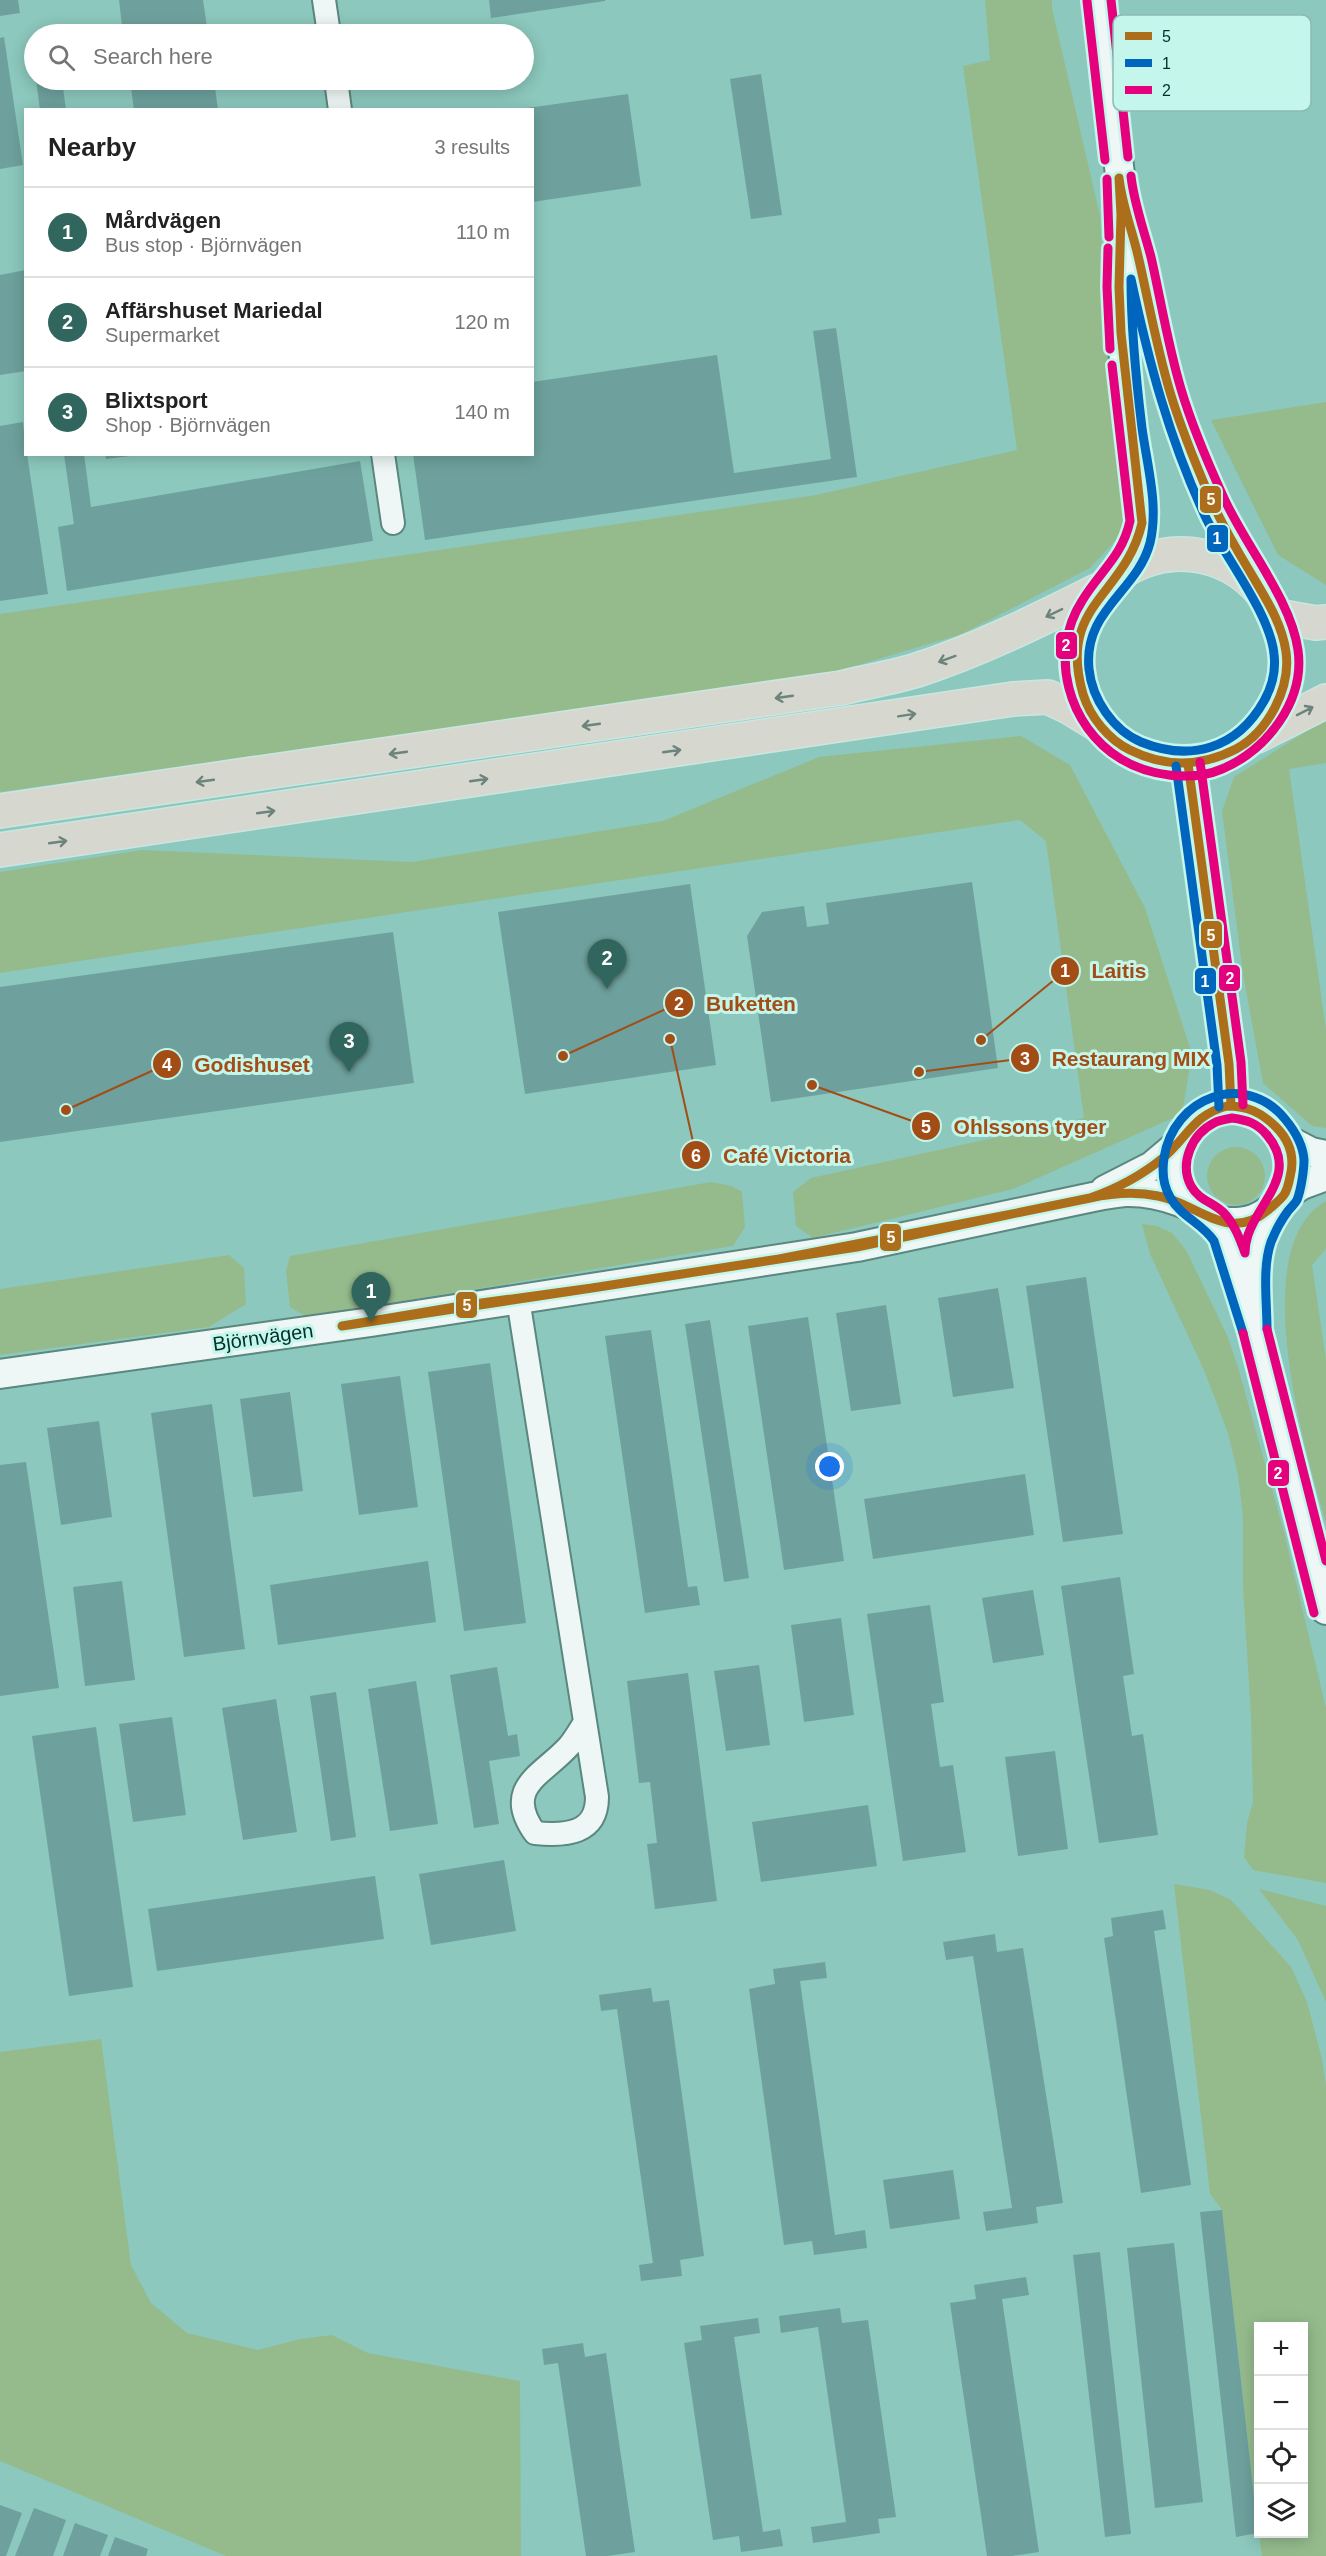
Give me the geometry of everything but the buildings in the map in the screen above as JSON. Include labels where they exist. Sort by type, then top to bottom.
[{"type":"highway","points":[[0,811],[841,688],[913,671],[958,655],[1033,622],[1111,582],[1143,562],[1163,556],[1200,556],[1213,559],[1238,571],[1272,608],[1283,635],[1286,654],[1285,674],[1281,693],[1273,711],[1262,728],[1247,741]]},
{"type":"highway","points":[[1111,582],[1085,619],[1076,656],[1080,686],[1092,714],[1114,741],[1131,751],[1168,764],[1188,764],[1219,758],[1247,741],[1326,701]]},
{"type":"highway","points":[[1272,608],[1316,624],[1326,622]]},
{"type":"highway","points":[[0,850],[1013,699],[1048,697],[1100,726]]},
{"type":"street","points":[[324,0],[328,24]]},
{"type":"street","points":[[1099,0],[1124,208],[1137,250],[1176,413],[1206,487],[1232,541],[1272,608]]},
{"type":"street","points":[[337,90],[340,108]]},
{"type":"street","points":[[1111,582],[1136,546],[1142,522],[1126,395],[1119,275],[1124,208]]},
{"type":"street","points":[[383,456],[393,523]]},
{"type":"street","points":[[1188,764],[1229,1064],[1231,1106],[1249,1108],[1267,1116],[1286,1139],[1311,1152],[1326,1155]]},
{"type":"street","name":"Björnvägen","points":[[1093,1197],[1152,1166],[1178,1144],[1187,1128],[1209,1111],[1231,1106]]},
{"type":"street","points":[[1256,1330],[1255,1264],[1259,1239],[1282,1200],[1292,1160],[1286,1139]]},
{"type":"street","points":[[1178,1144],[1174,1172],[1180,1191],[1225,1235],[1231,1250],[1256,1330],[1326,1611]]},
{"type":"street","name":"Björnvägen","points":[[0,1374],[857,1247],[1126,1192],[1160,1196],[1204,1215],[1238,1224],[1260,1217],[1302,1185],[1326,1176]]},
{"type":"street","points":[[518,1299],[597,1797],[597,1811],[583,1829],[552,1835],[535,1833],[526,1819],[522,1802],[530,1782],[542,1768],[568,1746],[585,1722]]},
{"type":"green space","points":[[985,0],[1052,0],[1100,216],[1103,275],[1128,527],[1090,568],[962,634],[828,674],[0,792],[0,614],[816,495],[1017,450],[963,66],[990,60]]},
{"type":"green space","points":[[1326,402],[1326,585],[1278,555],[1211,420]]},
{"type":"green space","points":[[1326,719],[1326,763],[1289,769],[1326,1030],[1326,1128],[1312,1126],[1263,1083],[1243,974],[1222,811],[1234,777]]},
{"type":"green space","points":[[1021,736],[1070,765],[1145,908],[1192,1054],[1182,1114],[1013,1189],[813,1238],[796,1226],[793,1192],[811,1178],[1084,1118],[1046,841],[1020,820],[0,973],[0,872],[142,850],[412,862],[663,821],[819,757]]},
{"type":"green space","points":[[1236,1147],[1247,1149],[1257,1155],[1263,1165],[1265,1176],[1263,1187],[1257,1197],[1247,1203],[1236,1205],[1225,1203],[1215,1197],[1209,1187],[1207,1176],[1209,1165],[1215,1155],[1225,1149]]},
{"type":"green space","points":[[711,1182],[732,1186],[742,1192],[745,1227],[733,1246],[307,1317],[290,1307],[286,1271],[290,1256]]},
{"type":"green space","points":[[1326,1201],[1326,1249],[1312,1265],[1326,1360],[1326,1522],[1295,1401],[1288,1352],[1285,1304],[1289,1260],[1302,1225]]},
{"type":"green space","points":[[1142,1224],[1157,1226],[1172,1233],[1186,1250],[1227,1335],[1238,1367],[1284,1532],[1326,1708],[1326,1883],[1253,1870],[1244,1857],[1247,1823],[1253,1802],[1251,1716],[1243,1587],[1243,1517],[1238,1475],[1228,1433],[1204,1370],[1150,1254]]},
{"type":"green space","points":[[229,1255],[244,1268],[246,1304],[209,1327],[0,1355],[0,1289]]},
{"type":"green space","points":[[1174,1884],[1210,1890],[1231,1900],[1291,1967],[1307,2002],[1322,2059],[1326,2086],[1326,2556],[1262,2556],[1260,2538],[1308,2538],[1308,2322],[1254,2322],[1254,2497],[1222,2210],[1210,2194]]},
{"type":"green space","points":[[1259,1889],[1326,1906],[1326,2002],[1298,1940]]},
{"type":"green space","points":[[101,2039],[131,2265],[151,2303],[187,2333],[258,2350],[300,2339],[332,2335],[368,2353],[520,2381],[521,2556],[226,2556],[0,2461],[0,2052]]},
{"type":"transit line","name":"2","points":[[1111,0],[1113,18]]},
{"type":"transit line","name":"2","points":[[1087,1],[1105,160]]},
{"type":"transit line","name":"2","points":[[1123,111],[1128,157]]},
{"type":"transit line","name":"2","points":[[1112,365],[1130,521],[1122,544],[1089,590],[1072,622],[1066,644],[1065,666],[1069,688],[1076,709],[1088,728],[1103,745],[1121,759],[1144,770],[1157,773],[1184,776],[1210,773],[1238,761],[1254,750],[1279,722],[1289,705],[1295,687],[1299,669],[1298,650],[1286,611],[1232,514],[1211,470],[1190,416],[1172,356],[1131,176]]},
{"type":"transit line","name":"5","points":[[1119,178],[1161,359],[1179,420],[1215,509],[1281,630],[1286,652],[1287,666],[1281,694],[1275,708],[1258,732],[1236,749],[1197,762],[1157,760],[1122,746],[1108,734],[1090,711],[1083,694],[1077,664],[1079,640],[1086,620],[1134,548],[1142,523],[1121,333],[1119,178]]},
{"type":"transit line","name":"2","points":[[1107,179],[1109,237]]},
{"type":"transit line","name":"2","points":[[1108,248],[1110,349]]},
{"type":"transit line","name":"1","points":[[1131,279],[1153,370],[1192,487],[1213,532],[1264,621],[1274,654],[1271,684],[1264,701],[1253,717],[1226,740],[1211,747],[1194,750],[1177,751],[1159,748],[1141,742],[1121,730],[1099,702],[1089,669],[1089,649],[1094,631],[1102,616],[1143,560],[1150,543],[1152,529],[1153,500],[1134,354],[1131,279]]},
{"type":"transit line","name":"2","points":[[1200,762],[1241,1062],[1243,1105]]},
{"type":"transit line","name":"5","points":[[1188,764],[1229,1064],[1231,1106]]},
{"type":"transit line","name":"1","points":[[1176,766],[1217,1065],[1219,1107]]},
{"type":"transit line","name":"1","points":[[1243,1333],[1214,1241],[1204,1229],[1175,1204],[1164,1183],[1164,1158],[1170,1137],[1181,1119],[1196,1106],[1213,1097],[1232,1094],[1250,1096],[1269,1104],[1292,1128],[1303,1154],[1303,1174],[1297,1200],[1279,1226],[1268,1252],[1267,1329]]},
{"type":"transit line","name":"5","points":[[1227,1106],[1241,1107],[1265,1117],[1276,1127],[1288,1144],[1292,1163],[1287,1189],[1268,1210],[1253,1219],[1240,1223],[1213,1218],[1173,1200],[1149,1194],[1124,1193],[1090,1198],[1119,1186],[1146,1170],[1172,1150],[1198,1121],[1227,1106]]},
{"type":"transit line","name":"2","points":[[1232,1118],[1251,1123],[1263,1131],[1276,1149],[1279,1162],[1274,1186],[1248,1235],[1245,1253],[1227,1216],[1194,1191],[1186,1168],[1190,1150],[1199,1134],[1216,1122],[1232,1118]]},
{"type":"transit line","name":"5","points":[[1002,1216],[1090,1198]]},
{"type":"transit line","name":"5","points":[[1002,1216],[1090,1198]]},
{"type":"transit line","name":"5","points":[[779,1259],[1002,1216]]},
{"type":"transit line","name":"5","points":[[779,1259],[857,1247],[1002,1216]]},
{"type":"transit line","name":"5","points":[[592,1288],[779,1259]]},
{"type":"transit line","name":"5","points":[[592,1288],[779,1259]]},
{"type":"transit line","name":"5","points":[[342,1326],[467,1305],[592,1288]]},
{"type":"transit line","name":"5","points":[[342,1326],[592,1288]]},
{"type":"transit line","name":"2","points":[[1267,1329],[1326,1561]]},
{"type":"transit line","name":"2","points":[[1243,1333],[1314,1613]]},
{"type":"place","name":"Affärshuset Mariedal","points":[[607,989]]},
{"type":"place","name":"Café Victoria","points":[[670,1039]]},
{"type":"place","name":"Laitis","points":[[981,1040]]},
{"type":"place","name":"Buketten","points":[[563,1056]]},
{"type":"place","name":"Blixtsport","points":[[349,1072]]},
{"type":"place","name":"Restaurang MIX","points":[[919,1072]]},
{"type":"place","name":"Ohlssons tyger","points":[[812,1085]]},
{"type":"place","name":"Godishuset","points":[[66,1110]]},
{"type":"place","name":"Mårdvägen","points":[[371,1322]]}]
